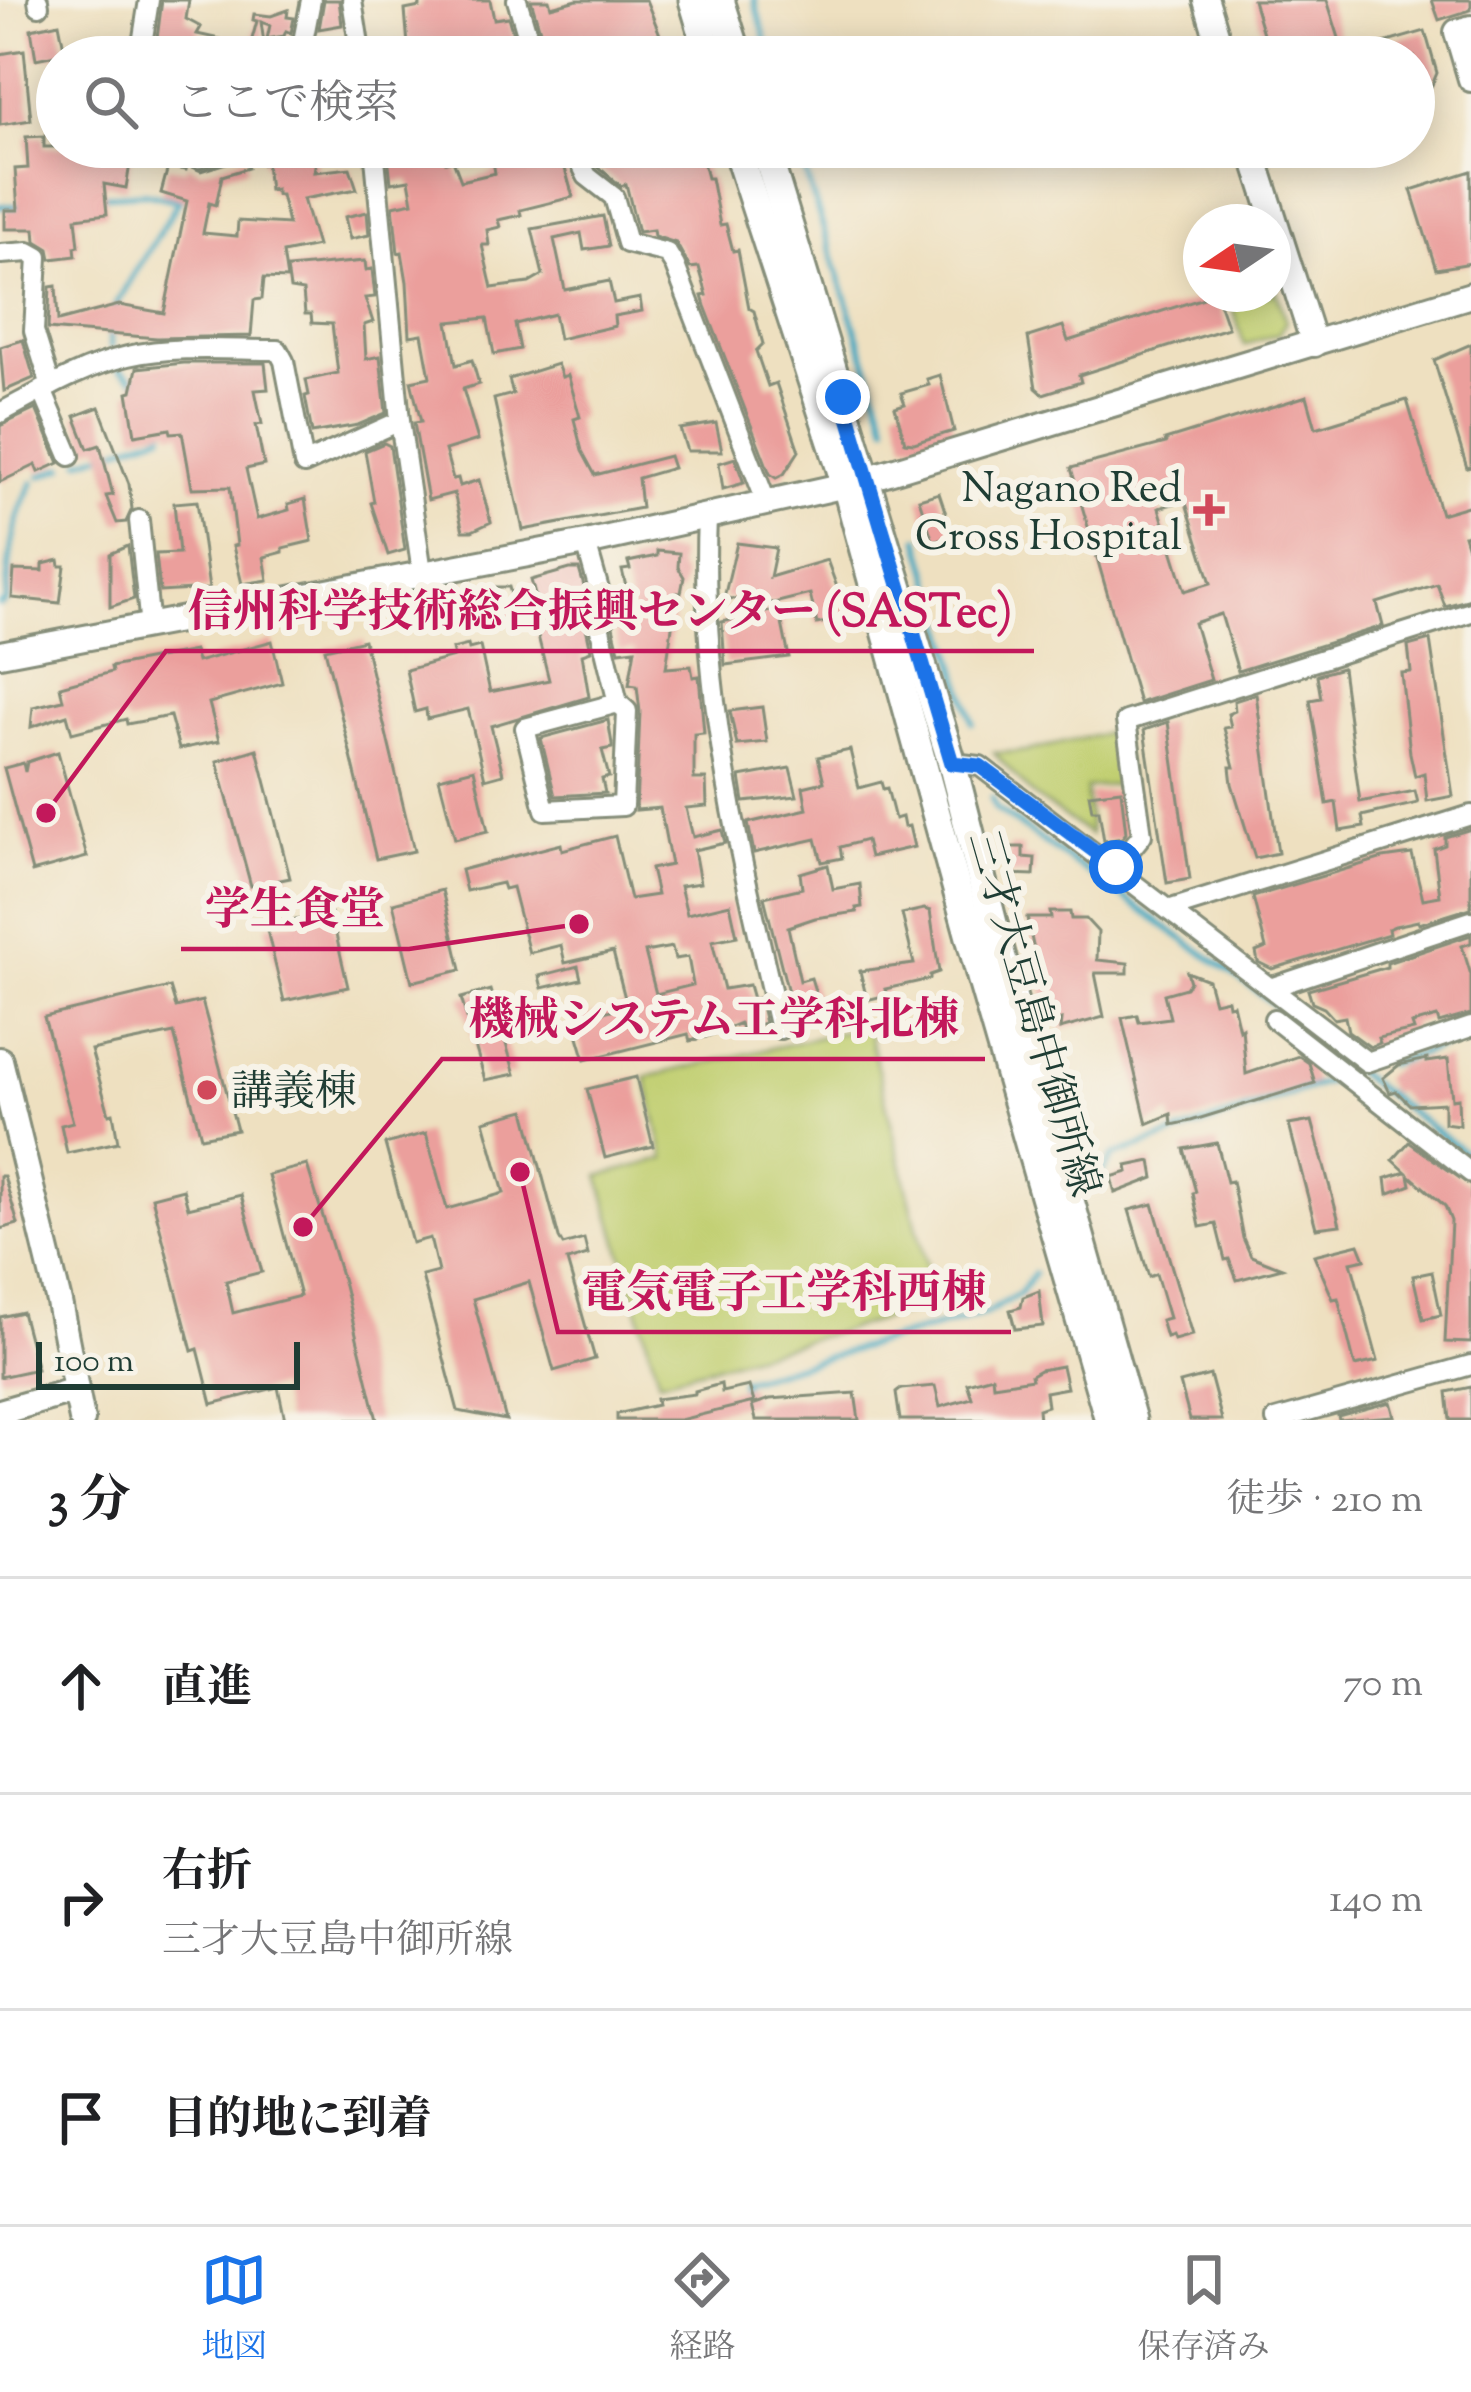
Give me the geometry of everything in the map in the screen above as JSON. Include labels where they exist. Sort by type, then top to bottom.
[{"type":"main road","points":[[693,0],[704,36]]},
{"type":"main road","points":[[720,0],[731,36]]},
{"type":"main road","name":"三才大豆島中御所線","points":[[744,168],[952,763],[1006,974],[1132,1420]]},
{"type":"main road","name":"三才大豆島中御所線","points":[[771,168],[1108,1420]]},
{"type":"street","points":[[143,36],[149,0]]},
{"type":"street","points":[[304,36],[311,0]]},
{"type":"street","points":[[352,0],[358,36]]},
{"type":"street","points":[[517,0],[528,36]]},
{"type":"street","points":[[1206,0],[1217,36]]},
{"type":"street","points":[[1471,28],[1457,32],[1471,79]]},
{"type":"street","points":[[376,168],[400,421],[422,572]]},
{"type":"street","points":[[583,168],[614,197],[627,243],[667,254],[676,266],[767,504]]},
{"type":"street","points":[[1258,168],[1315,344]]},
{"type":"street","points":[[1,254],[29,244],[38,257],[34,331],[70,456]]},
{"type":"street","points":[[0,654],[586,543],[857,483],[1471,295]]},
{"type":"street","points":[[0,413],[47,388],[128,356],[206,349],[278,350],[304,464],[400,421]]},
{"type":"street","points":[[707,518],[704,591],[726,796],[780,1029]]},
{"type":"street","points":[[139,520],[151,626]]},
{"type":"street","points":[[586,543],[605,611],[599,625],[618,703],[627,711],[623,806],[545,810],[525,728],[618,703]]},
{"type":"street","points":[[1116,867],[1142,835],[1126,722],[1471,612]]},
{"type":"street","points":[[952,763],[980,766],[1367,1062],[1471,1027]]},
{"type":"street","points":[[1171,909],[1471,815]]},
{"type":"street","points":[[1273,987],[1471,921]]},
{"type":"street","points":[[1274,1019],[1471,1173]]},
{"type":"street","points":[[1,1071],[82,1420]]},
{"type":"street","points":[[1276,1420],[1471,1365]]},
{"type":"street","points":[[0,1412],[76,1390]]},
{"type":"green space","points":[[1234,312],[1283,312],[1286,322],[1278,334],[1244,345]]},
{"type":"green space","points":[[1119,730],[1130,783],[1086,788],[1090,835],[1034,796],[994,753],[1027,751]]},
{"type":"green space","points":[[867,1026],[936,1305],[659,1381],[599,1176],[665,1159],[646,1077]]},
{"type":"building","points":[[162,0],[189,0],[186,19],[201,27],[197,34],[206,36],[157,36]]},
{"type":"building","points":[[324,0],[339,0],[342,25],[319,29]]},
{"type":"building","points":[[420,0],[490,0],[494,19],[508,17],[514,36],[407,36],[405,10],[420,7]]},
{"type":"building","points":[[531,0],[549,0],[551,7],[577,0],[646,0],[661,36],[542,36]]},
{"type":"building","points":[[1253,0],[1327,0],[1338,36],[1264,36]]},
{"type":"building","points":[[1432,0],[1471,0],[1471,10],[1439,20]]},
{"type":"building","points":[[288,10],[287,17],[294,18],[291,33],[268,36],[270,25],[261,22],[263,36],[253,36],[254,14],[271,16]]},
{"type":"building","points":[[59,23],[62,36],[36,36],[36,59],[31,29]]},
{"type":"building","points":[[24,50],[31,120],[0,125],[0,54]]},
{"type":"building","points":[[36,136],[36,168],[129,168],[126,188],[104,184],[107,214],[76,218],[76,256],[51,259],[49,249],[36,241],[35,229],[5,229],[5,210],[18,210],[15,169],[28,168],[26,137]]},
{"type":"building","points":[[168,168],[248,168],[222,176],[216,205],[209,203],[203,233],[237,236],[238,221],[288,224],[281,195],[276,195],[276,189],[269,190],[267,168],[315,168],[314,172],[350,168],[357,189],[303,199],[317,246],[283,253],[287,279],[264,278],[262,299],[254,300],[251,336],[157,338],[48,329],[50,287],[56,286],[58,321],[119,305],[164,313],[187,201],[161,193]]},
{"type":"building","points":[[389,168],[456,168],[461,181],[495,173],[494,168],[565,168],[573,197],[520,210],[521,215],[498,220],[500,227],[487,230],[489,245],[482,245],[492,288],[529,283],[543,275],[532,229],[603,216],[609,246],[584,250],[581,233],[554,239],[565,290],[609,281],[614,303],[640,298],[642,311],[614,316],[615,326],[559,339],[554,314],[515,324],[520,349],[494,354],[487,318],[448,322],[456,365],[472,360],[479,384],[463,389],[478,440],[445,450],[453,479],[458,478],[460,486],[479,480],[491,522],[472,531],[463,531],[454,493],[428,500],[414,423],[421,422],[411,381],[430,377],[422,334],[410,336],[407,282],[393,206],[413,202],[409,180],[391,183]]},
{"type":"building","points":[[599,168],[704,168],[711,178],[720,225],[726,224],[733,251],[738,250],[749,308],[763,344],[756,351],[768,386],[776,383],[799,451],[784,474],[776,478],[770,474],[705,306],[702,296],[707,295],[699,267],[690,268],[676,243],[654,236],[653,230],[638,232],[626,184],[621,186]]},
{"type":"building","points":[[1471,171],[1471,263],[1436,269],[1411,190]]},
{"type":"building","points":[[367,212],[369,235],[350,239],[345,217]]},
{"type":"building","points":[[365,261],[366,270],[372,269],[375,297],[365,298],[373,322],[364,325],[366,359],[380,356],[386,413],[358,425],[312,433],[306,380],[338,373],[332,324],[312,323],[311,314],[305,314],[303,291],[290,289],[287,268]]},
{"type":"building","points":[[1183,304],[1183,312],[1222,312],[1228,328],[1079,375],[1081,382],[1043,394],[1036,388],[1028,337],[1063,326],[1068,341]]},
{"type":"building","points":[[23,340],[34,378],[4,391],[0,347]]},
{"type":"building","points":[[1471,344],[1471,467],[1467,468],[1434,360]]},
{"type":"building","points":[[265,363],[268,389],[255,390],[264,465],[246,469],[257,519],[289,510],[288,504],[305,499],[312,541],[264,557],[268,580],[242,584],[233,546],[237,545],[230,487],[192,488],[182,432],[171,433],[170,429],[135,435],[128,392],[137,368]]},
{"type":"building","points":[[557,364],[562,377],[568,375],[580,417],[574,419],[582,451],[595,475],[669,456],[673,468],[638,478],[641,508],[523,530],[494,399],[513,394],[509,379]]},
{"type":"building","points":[[940,375],[954,431],[905,442],[895,407],[905,404],[901,393],[929,385],[927,379]]},
{"type":"building","points":[[1307,396],[1316,428],[1407,400],[1441,514],[1471,505],[1471,534],[1464,535],[1471,558],[1471,599],[1445,606],[1437,584],[1377,603],[1383,626],[1238,671],[1221,614],[1194,623],[1211,680],[1139,703],[1071,468]],"holes":[[[1185,500],[1211,583],[1185,591],[1159,508]]]},
{"type":"building","points":[[99,407],[129,484],[132,509],[126,522],[117,523],[106,496],[113,495],[100,445],[88,449],[75,416]]},
{"type":"building","points":[[36,409],[59,463],[39,472],[36,465],[0,482],[0,426]]},
{"type":"building","points":[[716,423],[722,451],[687,451],[680,429]]},
{"type":"building","points":[[384,443],[390,446],[405,550],[388,555],[371,503],[365,451]]},
{"type":"building","points":[[735,458],[744,483],[723,489],[719,463]]},
{"type":"building","points":[[939,493],[953,535],[933,541],[919,499]]},
{"type":"building","points":[[197,501],[209,589],[160,592],[156,554],[179,553],[174,503]]},
{"type":"building","points":[[737,543],[776,548],[770,577],[827,560],[848,617],[817,624],[810,594],[774,603],[724,598]]},
{"type":"building","points":[[128,546],[134,599],[110,607],[110,554]]},
{"type":"building","points":[[657,551],[679,553],[678,567],[684,577],[681,593],[677,593],[666,668],[691,666],[693,677],[699,676],[704,733],[694,734],[694,779],[706,779],[707,806],[686,808],[693,837],[722,830],[725,843],[694,850],[700,883],[680,886],[687,914],[730,904],[737,936],[712,941],[724,989],[749,985],[753,999],[759,998],[765,1023],[742,1029],[740,1023],[690,1041],[688,1034],[585,1060],[573,1020],[627,1006],[613,952],[565,963],[561,945],[529,953],[512,887],[504,889],[502,883],[466,891],[461,870],[561,844],[562,850],[615,836],[630,899],[657,895],[651,869],[671,865],[660,808],[636,810],[640,712],[637,686],[629,685],[635,649],[619,651],[613,626],[633,616],[622,570],[630,569],[628,562],[657,556]],"holes":[[[672,947],[675,959],[688,957],[693,985],[656,994],[645,952]]]},
{"type":"building","points":[[59,560],[65,566],[60,603],[12,598],[14,570],[43,571],[43,564]]},
{"type":"building","points":[[579,569],[591,610],[586,627],[591,651],[582,654],[589,697],[491,726],[503,774],[485,779],[468,709],[427,719],[426,709],[415,712],[406,670],[454,657],[452,649],[468,645],[469,649],[480,646],[490,692],[549,680],[533,616],[499,623],[490,587],[509,587],[514,605],[536,599],[531,580]]},
{"type":"building","points":[[779,609],[789,657],[725,665],[722,622]]},
{"type":"building","points":[[364,640],[414,851],[376,859],[325,649]]},
{"type":"building","points":[[1430,640],[1453,796],[1427,801],[1424,773],[1415,776],[1410,753],[1401,673],[1411,672],[1408,646]]},
{"type":"building","points":[[272,641],[282,683],[209,703],[219,741],[179,749],[170,716],[127,724],[126,719],[72,733],[67,715],[31,727],[33,707],[63,700],[60,686],[112,672],[111,667],[194,651],[197,662]]},
{"type":"building","points":[[1342,668],[1360,802],[1415,791],[1418,803],[1362,816],[1364,827],[1340,831],[1336,802],[1327,804],[1310,700],[1321,698],[1317,675]]},
{"type":"building","points":[[1256,694],[1278,853],[1255,858],[1232,784],[1230,767],[1234,767],[1224,728],[1231,727],[1228,714],[1235,711],[1234,701]]},
{"type":"building","points":[[762,707],[767,742],[737,745],[730,711]]},
{"type":"building","points":[[608,720],[612,748],[602,750],[609,777],[602,779],[605,793],[555,796],[541,738]]},
{"type":"building","points":[[1168,722],[1190,879],[1167,883],[1144,730]]},
{"type":"building","points":[[257,749],[290,878],[251,886],[217,761]]},
{"type":"building","points":[[850,750],[859,788],[881,782],[887,788],[895,819],[902,817],[904,827],[909,826],[914,847],[870,857],[866,840],[840,847],[842,858],[822,862],[816,839],[754,853],[748,823],[807,809],[803,787],[824,782],[818,757]]},
{"type":"building","points":[[58,752],[87,857],[32,872],[4,768],[23,763],[25,772],[27,762]]},
{"type":"building","points":[[790,768],[797,796],[744,802],[740,777]]},
{"type":"building","points":[[474,769],[488,831],[455,839],[439,778]]},
{"type":"building","points":[[1121,790],[1126,833],[1104,841],[1099,810],[1092,810],[1089,794]]},
{"type":"building","points":[[1471,829],[1471,908],[1395,926],[1388,929],[1389,934],[1272,969],[1258,962],[1256,952],[1266,948],[1253,897],[1383,858],[1412,854],[1423,899],[1440,896],[1434,849],[1445,845],[1445,837]]},
{"type":"building","points":[[1009,847],[1023,847],[1023,857],[1035,858],[1034,875],[1008,874]]},
{"type":"building","points":[[828,865],[833,889],[860,884],[862,907],[788,927],[800,981],[811,978],[821,1010],[794,1016],[764,897],[802,888],[800,873]]},
{"type":"building","points":[[442,890],[461,970],[412,982],[393,903]]},
{"type":"building","points":[[930,911],[939,972],[930,979],[885,989],[887,995],[867,1000],[860,971],[914,964],[902,914]]},
{"type":"building","points":[[1050,912],[1070,912],[1071,919],[1086,919],[1098,932],[1097,960],[1128,963],[1128,973],[1095,973],[1104,1017],[1060,1029],[1061,1020],[1050,1023],[1027,918],[1051,918]]},
{"type":"building","points":[[331,913],[348,987],[284,1001],[266,926]]},
{"type":"building","points":[[1471,935],[1471,943],[1462,946],[1471,975],[1471,1014],[1412,1024],[1414,1030],[1378,1038],[1380,1043],[1370,1047],[1348,1031],[1345,1017],[1334,1019],[1312,1003],[1308,990]]},
{"type":"building","points":[[578,966],[581,979],[542,988],[539,976]]},
{"type":"building","points":[[1187,972],[1208,980],[1214,1002],[1227,999],[1228,1005],[1233,1004],[1239,1030],[1242,1028],[1246,1074],[1299,1056],[1309,1063],[1315,1083],[1191,1121],[1172,1125],[1171,1114],[1147,1124],[1122,1018],[1137,1015],[1139,1022],[1170,1018],[1164,994],[1186,988],[1190,982]]},
{"type":"building","points":[[170,987],[176,1007],[202,1001],[237,1130],[201,1137],[174,1033],[91,1050],[118,1142],[67,1153],[61,1125],[73,1122],[44,1017]]},
{"type":"building","points":[[490,990],[515,1074],[485,1080],[461,998]]},
{"type":"building","points":[[1448,1059],[1459,1125],[1444,1123],[1444,1103],[1410,1105],[1396,1091],[1390,1093],[1383,1078],[1399,1065]]},
{"type":"building","points":[[636,1077],[653,1146],[605,1158],[587,1089]]},
{"type":"building","points":[[525,1110],[559,1238],[563,1245],[584,1239],[588,1255],[567,1261],[595,1359],[554,1371],[529,1282],[473,1299],[506,1420],[458,1411],[422,1276],[438,1272],[430,1238],[412,1243],[385,1144],[426,1133],[447,1209],[504,1193],[484,1121]]},
{"type":"building","points":[[1312,1121],[1340,1225],[1316,1228],[1289,1125]]},
{"type":"building","points":[[1409,1142],[1471,1186],[1471,1343],[1445,1342],[1451,1221],[1445,1206],[1409,1175],[1411,1185],[1388,1194],[1386,1178],[1406,1172],[1393,1160]]},
{"type":"building","points":[[1217,1143],[1251,1256],[1282,1268],[1237,1280],[1229,1259],[1225,1260],[1216,1224],[1200,1227],[1184,1149]]},
{"type":"building","points":[[1151,1161],[1154,1178],[1115,1193],[1111,1177],[1128,1172],[1127,1166]]},
{"type":"building","points":[[307,1165],[344,1285],[377,1420],[285,1420],[278,1387],[212,1404],[198,1349],[192,1351],[152,1197],[183,1189],[188,1208],[241,1195],[262,1272],[226,1281],[233,1313],[300,1296],[268,1175]]},
{"type":"building","points":[[0,1176],[4,1176],[18,1224],[0,1229]]},
{"type":"building","points":[[1153,1204],[1192,1335],[1174,1340],[1172,1335],[1166,1337],[1161,1320],[1169,1318],[1156,1274],[1149,1277],[1129,1210]]},
{"type":"building","points":[[1359,1244],[1365,1259],[1351,1262],[1378,1361],[1355,1366],[1338,1298],[1333,1299],[1314,1255]]},
{"type":"building","points":[[1432,1272],[1441,1315],[1423,1319],[1413,1276]]},
{"type":"building","points":[[1039,1291],[1043,1326],[1015,1329],[1010,1310],[1021,1307],[1023,1297]]},
{"type":"building","points":[[22,1312],[37,1369],[0,1377],[0,1317]]},
{"type":"building","points":[[1062,1366],[1067,1388],[1045,1392],[1047,1406],[1038,1409],[1039,1420],[900,1420],[896,1393],[901,1389],[935,1386],[940,1407],[972,1398],[967,1383],[992,1376],[993,1385],[1032,1379],[1040,1370]]},
{"type":"building","points":[[1210,1375],[1222,1420],[1190,1420],[1180,1383]]},
{"type":"building","points":[[721,1384],[722,1392],[749,1386],[754,1402],[680,1420],[617,1420],[617,1414],[657,1405],[656,1399],[695,1394]]},
{"type":"building","points":[[1471,1387],[1471,1420],[1450,1420],[1447,1392]]},
{"type":"building","points":[[855,1393],[859,1420],[756,1420],[752,1405],[770,1399]]},
{"type":"building","points":[[1390,1402],[1394,1416],[1339,1420],[1338,1416]]},
{"type":"waterway","points":[[754,0],[765,36]]},
{"type":"waterway","points":[[804,168],[887,425]]},
{"type":"waterway","points":[[110,314],[184,192]]},
{"type":"waterway","points":[[98,196],[145,193],[179,201]]},
{"type":"waterway","points":[[0,206],[20,206]]},
{"type":"waterway","points":[[109,327],[111,347]]},
{"type":"waterway","points":[[119,369],[139,383]]},
{"type":"waterway","points":[[81,461],[162,434],[166,422]]},
{"type":"waterway","points":[[41,476],[64,467]]},
{"type":"waterway","points":[[0,605],[6,601],[16,525],[33,483]]},
{"type":"waterway","points":[[919,538],[973,723]]},
{"type":"waterway","points":[[992,798],[995,808],[1256,990],[1471,1157]]},
{"type":"waterway","points":[[1389,1064],[1471,1037]]},
{"type":"waterway","points":[[1098,1179],[1113,1156],[1339,1078]]},
{"type":"waterway","points":[[743,1392],[741,1381],[987,1313],[1019,1294],[1034,1274]]},
{"type":"place","name":"Nagano Red Cross Hospital","points":[[1209,510]]},
{"type":"place","name":"信州科学技術総合振興センター (SASTec)","points":[[46,813]]},
{"type":"place","name":"学生食堂","points":[[579,924]]},
{"type":"place","name":"講義棟","points":[[207,1090]]},
{"type":"place","name":"電気電子工学科西棟","points":[[520,1172]]},
{"type":"place","name":"機械システム工学科北棟","points":[[303,1227]]},
{"type":"route","points":[[843,397],[952,763],[980,766],[1116,867]]}]
